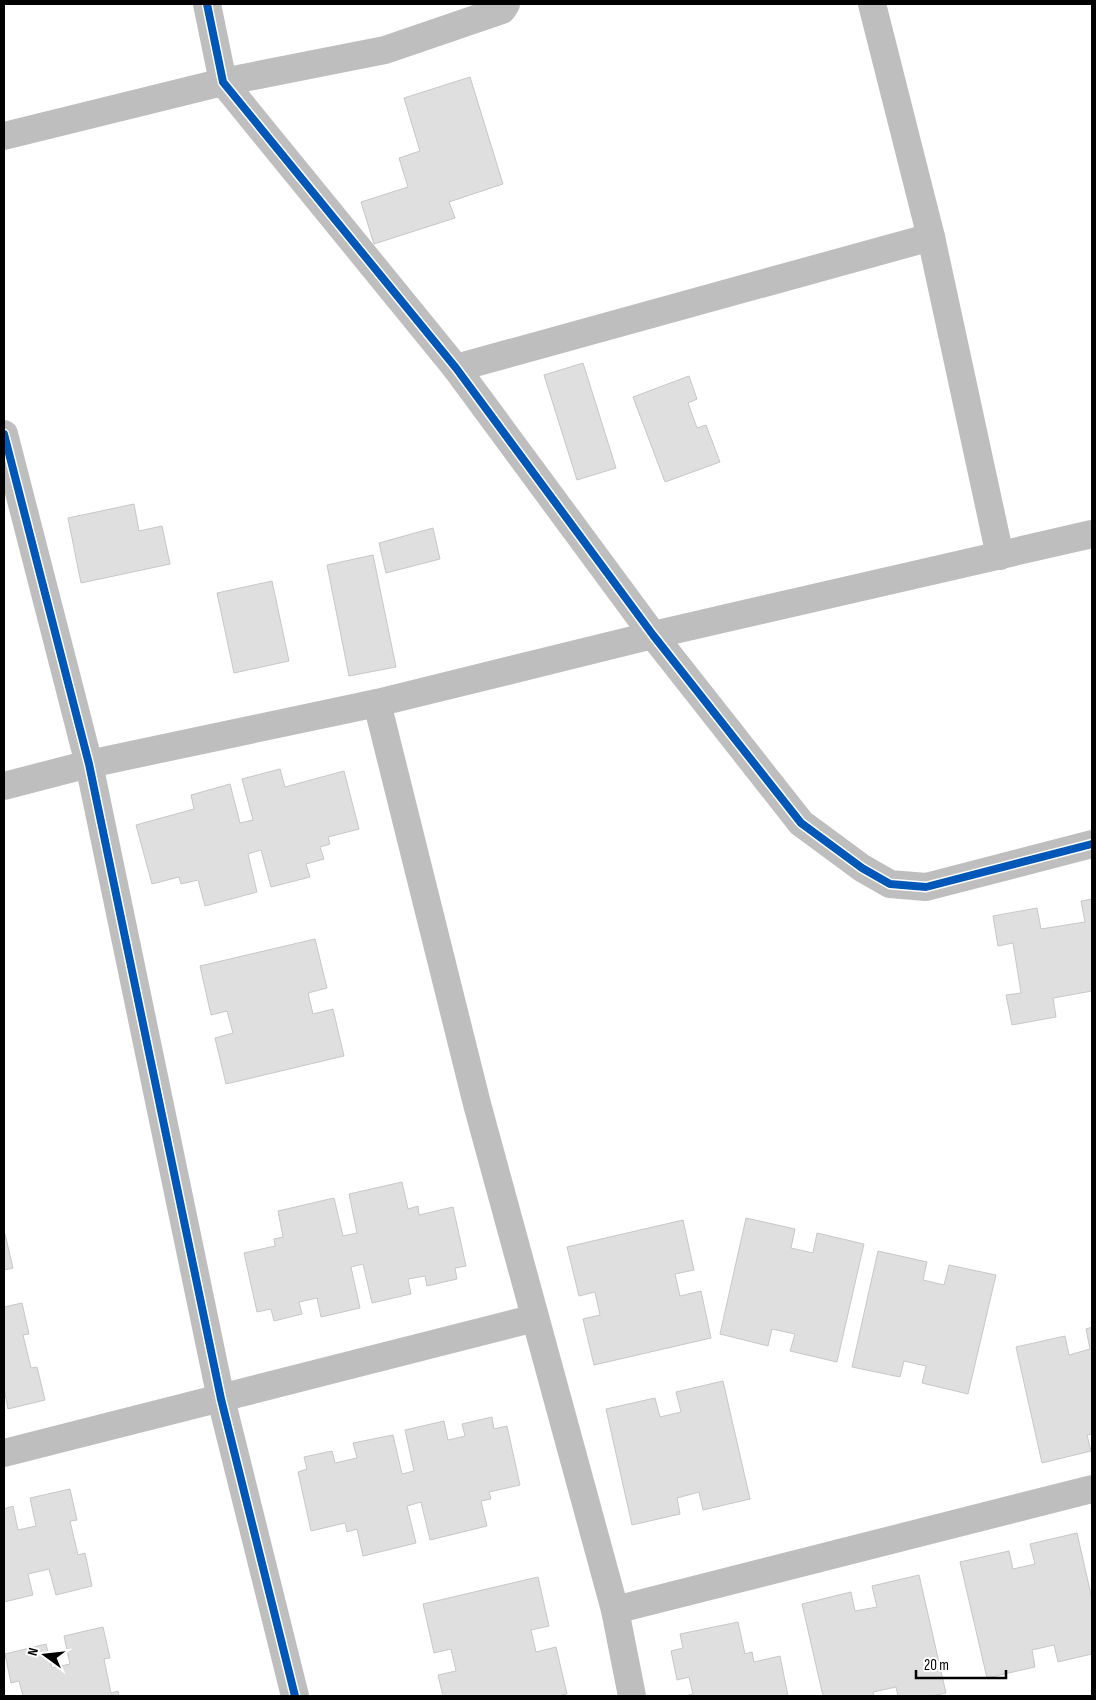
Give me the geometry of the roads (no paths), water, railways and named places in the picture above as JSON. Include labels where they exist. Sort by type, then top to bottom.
[{"type":"street","points":[[207,4],[223,82],[456,368],[653,635],[801,823],[862,868],[890,884],[926,887],[1092,844]]},
{"type":"street","points":[[4,136],[223,82],[385,50],[502,10],[506,4]]},
{"type":"street","points":[[872,4],[931,237],[1000,556]]},
{"type":"street","points":[[456,368],[931,237]]},
{"type":"street","points":[[4,434],[90,764],[221,1399],[295,1696]]},
{"type":"street","points":[[4,786],[90,764],[377,703],[653,635],[1092,534]]},
{"type":"street","points":[[377,703],[477,1104],[615,1610],[632,1696]]},
{"type":"street","points":[[4,1453],[535,1318]]},
{"type":"street","points":[[615,1610],[1092,1489]]}]
